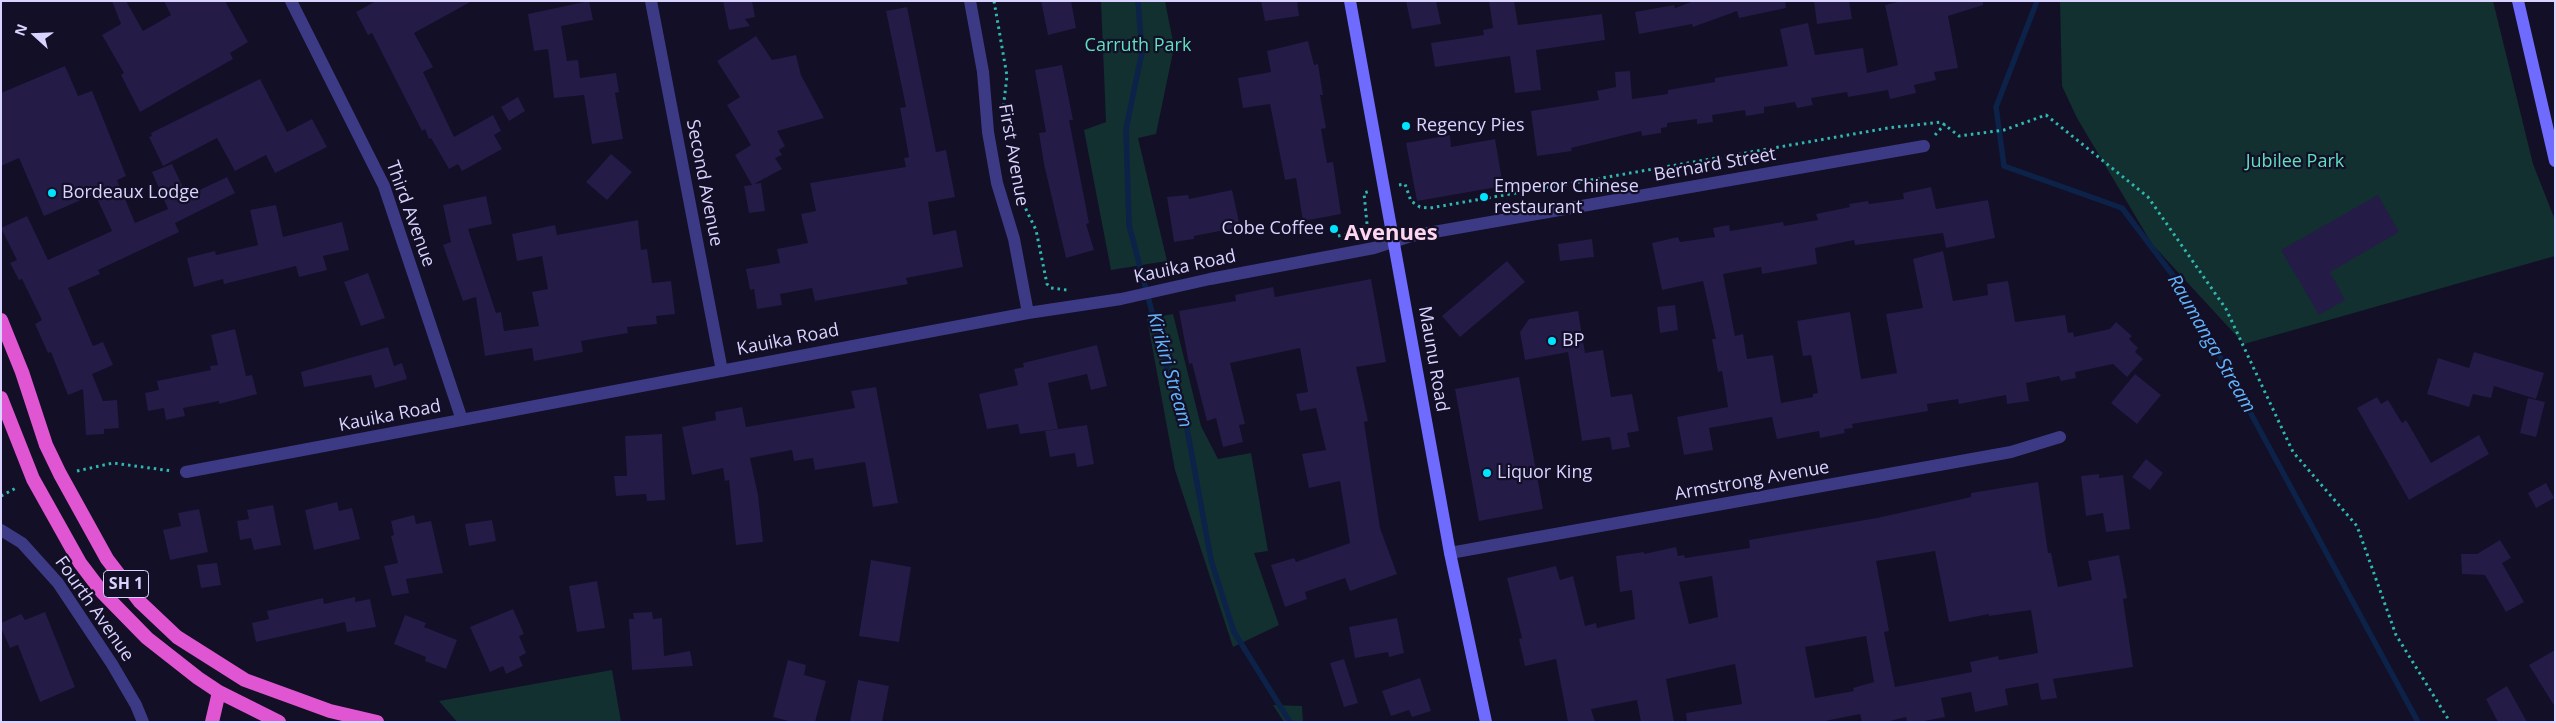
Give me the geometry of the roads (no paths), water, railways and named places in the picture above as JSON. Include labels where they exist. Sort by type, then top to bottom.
[{"type":"highway","name":"SH 1","points":[[1,320],[22,372],[46,445],[60,474],[106,559],[140,602],[177,637],[245,680],[330,711],[377,722]]},
{"type":"highway","name":"SH 1","points":[[1,398],[33,479],[80,563],[102,592],[147,638],[219,692],[279,722]]},
{"type":"highway","points":[[212,722],[219,692]]},
{"type":"main road","name":"Maunu Road","points":[[1350,1],[1395,241],[1450,554],[1486,722]]},
{"type":"main road","points":[[2518,1],[2555,161]]},
{"type":"street","name":"Third Avenue","points":[[291,1],[384,186],[462,420]]},
{"type":"street","name":"Second Avenue","points":[[652,1],[722,371]]},
{"type":"street","name":"First Avenue","points":[[970,1],[983,72],[988,132],[997,183],[1014,239],[1028,313]]},
{"type":"street","name":"Bernard Street","points":[[1395,241],[1411,236],[1924,146]]},
{"type":"street","name":"Kauika Road","points":[[186,472],[1028,313],[1121,299],[1179,287],[1210,278],[1374,248],[1395,241]]},
{"type":"street","name":"Armstrong Avenue","points":[[1450,554],[2001,454],[2060,437]]},
{"type":"street","name":"Fourth Avenue","points":[[1,530],[22,543],[68,597],[112,664],[136,705],[143,722]]},
{"type":"waterway","name":"Kirikiri Stream","points":[[1138,1],[1142,52],[1126,129],[1129,225],[1170,380],[1182,401],[1211,560],[1234,632],[1290,722]]},
{"type":"waterway","name":"Raumanga Stream","points":[[2037,1],[1996,107],[2004,166],[2122,208],[2184,290],[2418,722]]},
{"type":"place","name":"Regency Pies","points":[[1406,126]]},
{"type":"place","name":"Bordeaux Lodge","points":[[52,193]]},
{"type":"place","name":"Emperor Chinese restaurant","points":[[1484,197]]},
{"type":"place","name":"Cobe Coffee","points":[[1334,229]]},
{"type":"place","name":"BP","points":[[1552,341]]},
{"type":"place","name":"Liquor King","points":[[1487,473]]},
{"type":"district","name":"Avenues","points":[[1391,234]]},
{"type":"park label","name":"Carruth Park","points":[[1138,46]]},
{"type":"park label","name":"Jubilee Park","points":[[2295,162]]}]
